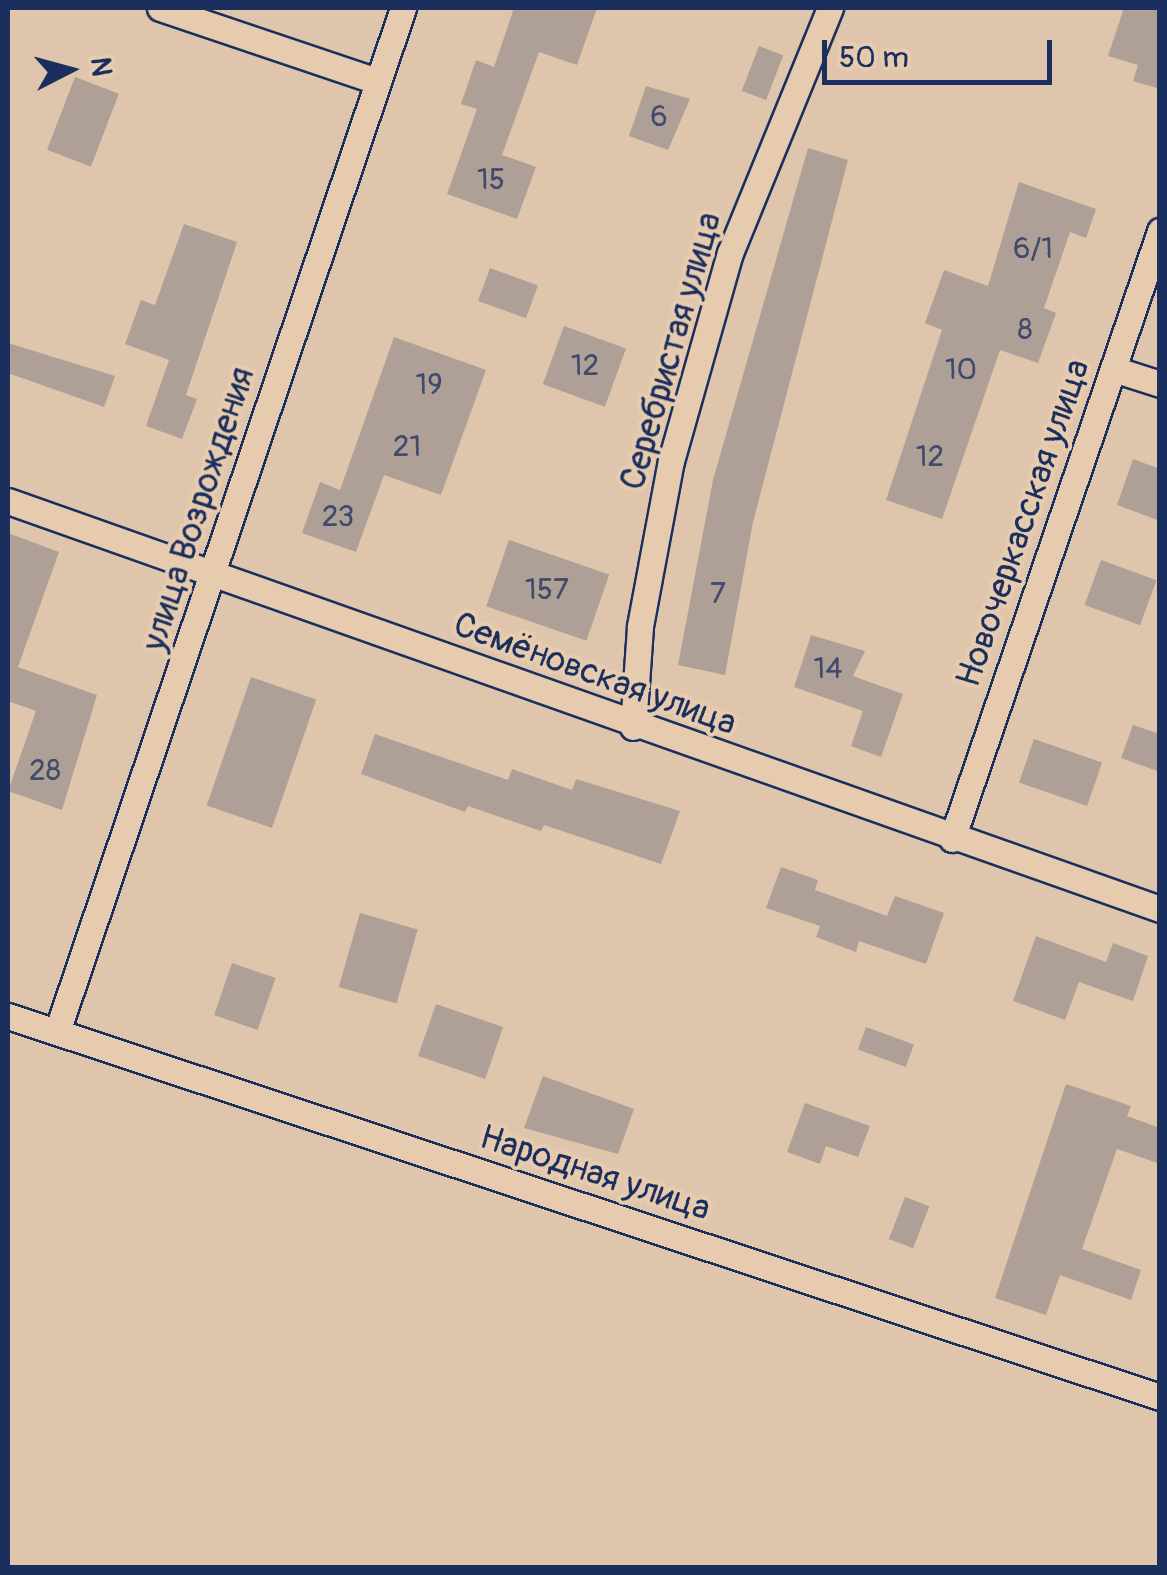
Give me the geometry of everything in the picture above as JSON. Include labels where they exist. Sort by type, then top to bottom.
[{"type":"street","points":[[160,8],[377,80]]},
{"type":"street","name":"улица Возрождения","points":[[57,1032],[403,8]]},
{"type":"street","name":"Серебристая улица","points":[[633,727],[640,626],[671,461],[730,253],[830,8]]},
{"type":"street","name":"Новочеркасская улица","points":[[952,839],[1160,230]]},
{"type":"street","points":[[1113,369],[1160,384]]},
{"type":"street","name":"Семёновская улица","points":[[8,501],[215,572],[633,727],[1160,909]]},
{"type":"street","name":"Народная улица","points":[[8,1016],[1160,1397]]},
{"type":"building","points":[[514,8],[597,8],[577,65],[539,52],[502,155],[536,167],[517,219],[447,194],[477,109],[461,104],[476,60],[494,67]]},
{"type":"building","points":[[1124,8],[1160,8],[1160,89],[1133,81],[1138,65],[1108,56]]},
{"type":"building","points":[[759,46],[783,55],[766,100],[742,91]]},
{"type":"building","points":[[75,77],[119,94],[91,167],[47,150]]},
{"type":"building","points":[[646,86],[690,99],[668,150],[629,136]]},
{"type":"building","points":[[808,148],[848,160],[753,522],[725,675],[678,665],[713,480]]},
{"type":"building","points":[[1019,182],[1096,209],[1086,238],[1070,232],[1044,308],[1056,313],[1038,363],[1000,350],[942,519],[886,500],[942,330],[925,323],[944,270],[988,286]]},
{"type":"building","points":[[184,224],[237,242],[186,395],[197,399],[182,439],[146,426],[169,360],[125,344],[141,300],[155,305]]},
{"type":"building","points":[[490,268],[538,285],[526,318],[478,301]]},
{"type":"building","points":[[564,326],[626,349],[605,407],[543,384]]},
{"type":"building","points":[[394,337],[486,370],[441,495],[384,475],[356,552],[302,533],[320,482],[340,490]]},
{"type":"building","points":[[8,343],[115,376],[104,407],[8,373]]},
{"type":"building","points":[[1133,459],[1160,469],[1160,521],[1117,505]]},
{"type":"building","points":[[8,533],[59,552],[18,667],[97,695],[62,810],[8,791],[36,711],[8,701]]},
{"type":"building","points":[[509,540],[609,575],[586,641],[486,606]]},
{"type":"building","points":[[1101,560],[1156,580],[1140,625],[1085,605]]},
{"type":"building","points":[[811,635],[865,651],[853,676],[903,694],[881,757],[851,746],[863,711],[794,687]]},
{"type":"building","points":[[251,677],[316,699],[272,828],[207,806]]},
{"type":"building","points":[[1133,725],[1160,734],[1160,772],[1121,758]]},
{"type":"building","points":[[375,734],[508,780],[512,769],[572,790],[576,779],[680,811],[661,864],[544,825],[541,831],[468,806],[465,812],[361,774]]},
{"type":"building","points":[[1034,739],[1102,762],[1087,806],[1019,782]]},
{"type":"building","points":[[781,867],[818,880],[815,890],[887,916],[895,896],[944,913],[926,964],[859,941],[856,952],[816,937],[820,926],[766,908]]},
{"type":"building","points":[[360,913],[418,930],[396,1004],[339,987]]},
{"type":"building","points":[[1036,936],[1106,962],[1113,943],[1148,956],[1133,1001],[1079,982],[1065,1020],[1013,1001]]},
{"type":"building","points":[[232,963],[275,978],[258,1030],[214,1015]]},
{"type":"building","points":[[436,1004],[503,1027],[485,1079],[418,1056]]},
{"type":"building","points":[[866,1027],[914,1044],[906,1067],[858,1050]]},
{"type":"building","points":[[543,1076],[634,1109],[618,1154],[524,1128]]},
{"type":"building","points":[[1066,1084],[1131,1106],[1127,1116],[1160,1128],[1160,1164],[1117,1149],[1082,1249],[1141,1270],[1131,1300],[1060,1275],[1046,1315],[995,1298]]},
{"type":"building","points":[[805,1103],[870,1126],[858,1157],[826,1146],[820,1164],[787,1152]]},
{"type":"building","points":[[905,1197],[929,1206],[913,1248],[889,1239]]}]
